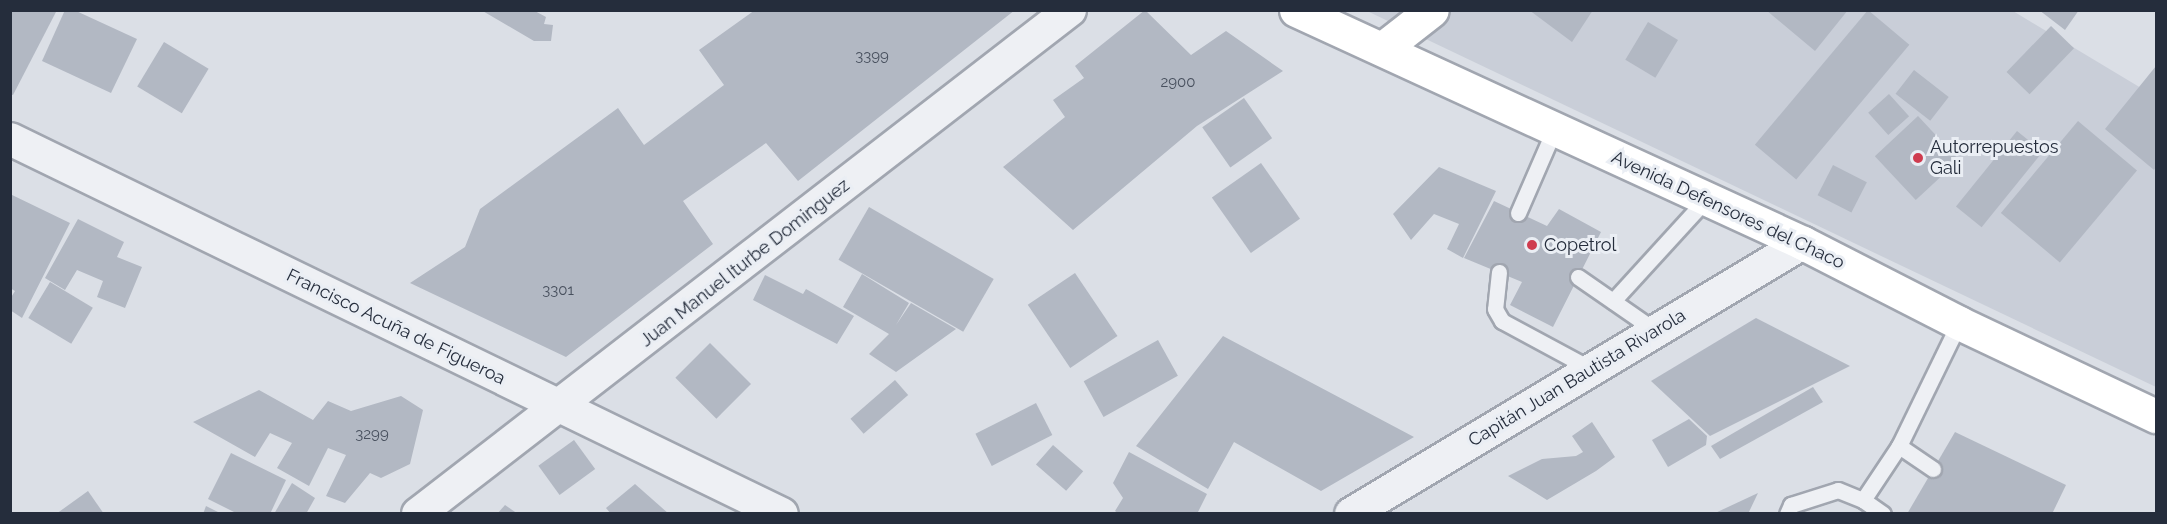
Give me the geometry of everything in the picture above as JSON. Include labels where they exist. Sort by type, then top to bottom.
[{"type":"main road","name":"Avenida Defensores del Chaco","points":[[1296,10],[1803,243],[1959,323],[2157,416]]},
{"type":"main road","points":[[1382,49],[1431,10]]},
{"type":"street","name":"Juan Manuel Iturbe Dominguez","points":[[418,513],[559,407],[1070,10]]},
{"type":"street","name":"Francisco Acuña de Figueroa","points":[[10,139],[559,407],[782,513]]},
{"type":"street","name":"Capitán Juan Bautista Rivarola","points":[[1351,513],[1803,243]]},
{"type":"lane","points":[[1518,213],[1555,128]]},
{"type":"lane","points":[[1613,301],[1706,199]]},
{"type":"lane","points":[[1499,272],[1495,309],[1502,321],[1593,370]]},
{"type":"lane","points":[[1578,277],[1656,331]]},
{"type":"lane","points":[[1863,500],[1899,446],[1959,323]]},
{"type":"lane","points":[[1899,446],[1934,469]]},
{"type":"lane","points":[[1787,513],[1791,505],[1838,490],[1863,500],[1883,513]]},
{"type":"shaded area","points":[[1367,11],[2013,11],[2156,97],[2156,387]]},
{"type":"building","points":[[10,10],[57,10],[13,95],[10,94]]},
{"type":"building","points":[[65,10],[74,10],[137,39],[111,93],[42,61]]},
{"type":"building","points":[[481,10],[533,10],[546,17],[544,24],[553,25],[551,41],[534,41]]},
{"type":"building","points":[[755,10],[1015,10],[798,181],[766,143],[683,201],[713,244],[566,357],[410,283],[465,247],[480,209],[618,108],[644,145],[724,85],[699,50]]},
{"type":"building","points":[[1145,10],[1191,55],[1226,31],[1283,71],[1197,126],[1073,230],[1003,167],[1065,117],[1053,100],[1084,78],[1075,66]]},
{"type":"building","points":[[1529,10],[1593,10],[1572,42]]},
{"type":"building","points":[[1766,10],[1848,10],[1815,51]]},
{"type":"building","points":[[1868,10],[1909,45],[1796,180],[1755,145]]},
{"type":"building","points":[[2039,10],[2079,10],[2065,30]]},
{"type":"building","points":[[1648,22],[1678,40],[1655,78],[1625,60]]},
{"type":"building","points":[[2051,26],[2074,48],[2030,94],[2007,72]]},
{"type":"building","points":[[164,42],[209,69],[182,113],[137,87]]},
{"type":"building","points":[[2156,66],[2156,167],[2154,170],[2105,129]]},
{"type":"building","points":[[1914,70],[1949,97],[1930,121],[1896,94]]},
{"type":"building","points":[[1889,94],[1909,116],[1888,135],[1868,113]]},
{"type":"building","points":[[1244,98],[1272,138],[1230,167],[1202,127]]},
{"type":"building","name":"Autorrepuestos Gali","points":[[1918,116],[1959,160],[1916,200],[1875,156]]},
{"type":"building","points":[[2078,121],[2137,170],[2060,262],[2001,213]]},
{"type":"building","points":[[2017,131],[2043,152],[1982,227],[1956,206]]},
{"type":"building","points":[[1261,163],[1300,219],[1251,253],[1212,197]]},
{"type":"building","points":[[1833,165],[1867,182],[1851,213],[1818,195]]},
{"type":"building","points":[[1439,167],[1496,191],[1463,258],[1447,249],[1459,224],[1434,214],[1411,240],[1393,214]]},
{"type":"building","points":[[10,194],[70,223],[22,318],[10,310],[10,299],[15,291],[10,288]]},
{"type":"building","points":[[1494,201],[1547,226],[1559,209],[1601,232],[1553,327],[1510,305],[1522,282],[1464,258]]},
{"type":"building","points":[[869,207],[994,279],[963,332],[838,260]]},
{"type":"building","points":[[78,219],[124,242],[117,257],[142,267],[125,308],[97,297],[103,281],[77,270],[65,290],[45,278]]},
{"type":"building","points":[[1075,273],[1117,336],[1070,368],[1028,305]]},
{"type":"building","points":[[862,274],[909,303],[896,325],[911,303],[956,329],[896,372],[869,354],[889,334],[843,307]]},
{"type":"building","points":[[765,275],[803,294],[806,289],[854,316],[837,344],[753,300]]},
{"type":"building","points":[[50,282],[93,308],[71,344],[28,318]]},
{"type":"building","points":[[1756,318],[1850,366],[1710,436],[1651,381]]},
{"type":"building","points":[[1223,336],[1414,437],[1321,491],[1234,442],[1208,489],[1136,446]]},
{"type":"building","points":[[1158,340],[1178,376],[1104,417],[1084,381]]},
{"type":"building","points":[[710,343],[751,384],[716,419],[675,378]]},
{"type":"building","points":[[895,380],[908,395],[864,434],[850,419]]},
{"type":"building","points":[[1813,387],[1823,402],[1720,459],[1711,446]]},
{"type":"building","points":[[259,390],[313,420],[328,401],[351,411],[401,396],[423,410],[410,464],[381,478],[370,473],[345,503],[326,496],[346,455],[328,448],[309,486],[277,468],[292,443],[270,433],[255,457],[193,422]]},
{"type":"building","points":[[1036,403],[1052,435],[992,466],[975,434]]},
{"type":"building","points":[[1689,419],[1707,436],[1706,445],[1668,467],[1652,440]]},
{"type":"building","points":[[1592,422],[1615,457],[1596,471],[1547,500],[1508,476],[1542,459],[1576,456],[1583,452],[1572,436]]},
{"type":"building","points":[[1955,432],[2066,485],[2052,514],[1907,514]]},
{"type":"building","points":[[574,440],[595,469],[560,495],[538,466]]},
{"type":"building","points":[[1053,445],[1083,471],[1066,491],[1036,465]]},
{"type":"building","points":[[1129,452],[1207,494],[1197,514],[1119,514],[1115,511],[1123,498],[1113,483]]},
{"type":"building","points":[[231,453],[286,480],[270,514],[238,514],[208,499]]},
{"type":"building","points":[[292,483],[315,498],[306,514],[274,514]]},
{"type":"building","points":[[635,484],[669,514],[611,514],[606,508]]},
{"type":"building","points":[[88,491],[104,514],[56,514]]},
{"type":"building","points":[[1758,493],[1748,514],[1713,514]]},
{"type":"building","points":[[505,505],[518,514],[497,514]]},
{"type":"building","points":[[206,506],[222,514],[203,514]]},
{"type":"place","name":"Autorrepuestos Gali","points":[[1918,158]]},
{"type":"place","name":"Copetrol","points":[[1532,245]]}]
